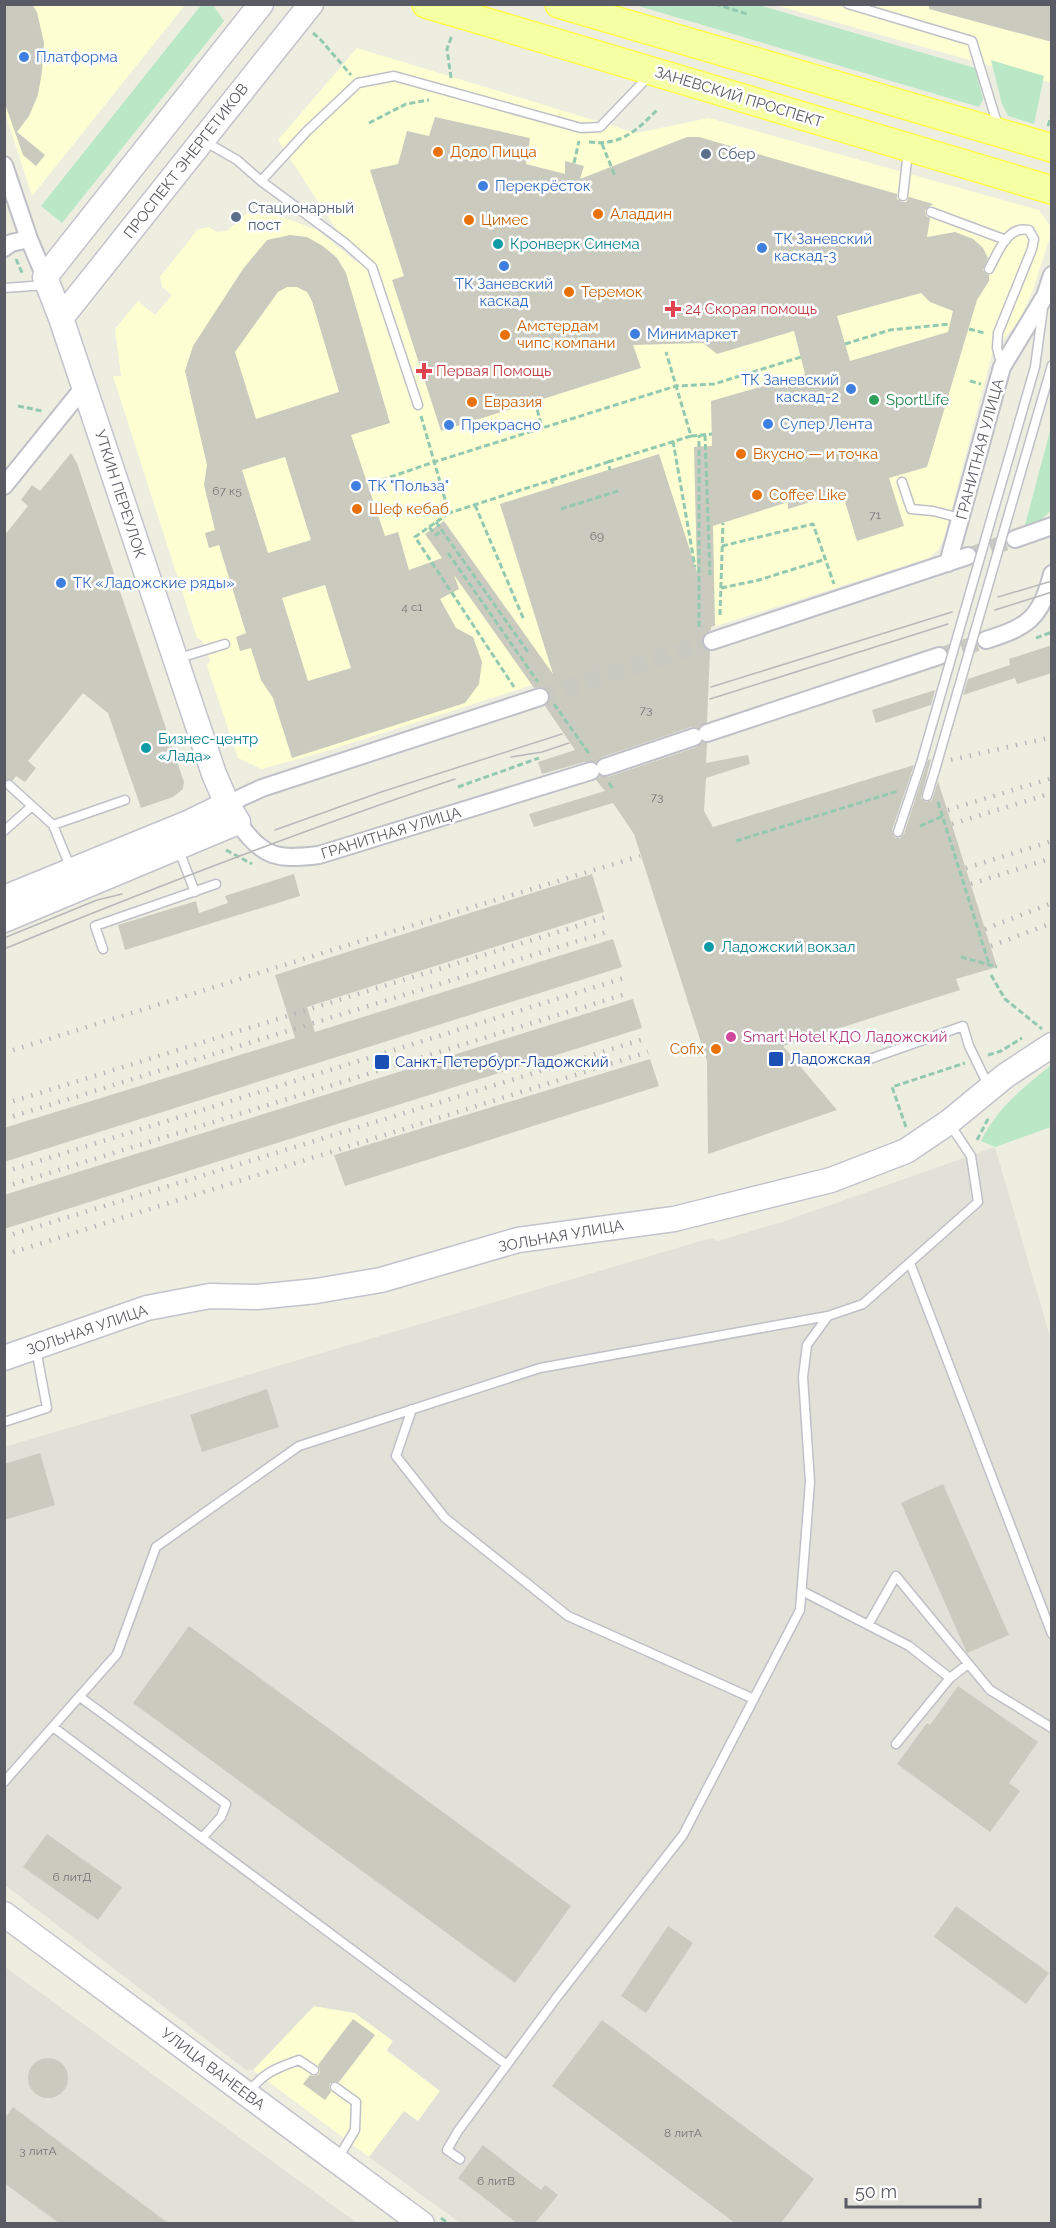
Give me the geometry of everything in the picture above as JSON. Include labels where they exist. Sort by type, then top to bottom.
[{"type":"main road","name":"ЗАНЕВСКИЙ ПРОСПЕКТ","points":[[426,4],[1052,190]]},
{"type":"main road","points":[[559,4],[1052,148]]},
{"type":"street","points":[[39,280],[261,4]]},
{"type":"street","name":"ПРОСПЕКТ ЭНЕРГЕТИКОВ","points":[[61,318],[310,4]]},
{"type":"street","name":"УТКИН ПЕРЕУЛОК","points":[[4,165],[29,238],[39,280],[61,318],[214,774],[233,813]]},
{"type":"street","points":[[10,252],[11,243],[29,238]]},
{"type":"street","name":"ГРАНИТНАЯ УЛИЦА","points":[[948,563],[1002,367],[1045,296],[1052,275]]},
{"type":"street","points":[[4,486],[84,387]]},
{"type":"street","points":[[1015,538],[1052,526]]},
{"type":"street","points":[[712,641],[968,556]]},
{"type":"street","points":[[986,640],[1014,631],[1045,610],[1052,574]]},
{"type":"street","name":"ГРАНИТНАЯ УЛИЦА","points":[[233,813],[250,840],[271,854],[293,857],[319,855],[599,770],[939,656]]},
{"type":"street","points":[[4,920],[178,848],[233,813],[262,788],[544,694]]},
{"type":"street","points":[[4,898],[190,822],[233,813]]},
{"type":"street","name":"ЗОЛЬНАЯ УЛИЦА","points":[[4,1358],[147,1308],[210,1296],[257,1297],[316,1291],[381,1280],[518,1240],[674,1218],[820,1183],[906,1151],[949,1122],[1033,1055],[1047,1037]]},
{"type":"street","name":"УЛИЦА ВАНЕЕВА","points":[[4,1914],[422,2223]]},
{"type":"lane","points":[[848,4],[972,41],[1000,134]]},
{"type":"lane","points":[[261,181],[307,131],[358,83],[394,76],[581,128],[600,127],[653,71]]},
{"type":"lane","points":[[202,141],[237,160],[261,181],[345,243],[372,267],[418,405]]},
{"type":"lane","points":[[903,196],[909,147]]},
{"type":"lane","points":[[931,212],[1006,240]]},
{"type":"lane","points":[[989,269],[1014,231],[1021,228],[1029,230],[1034,239],[1032,249],[998,333],[997,348],[1002,367]]},
{"type":"lane","points":[[4,288],[39,280]]},
{"type":"lane","points":[[898,832],[921,763],[1035,361],[1045,296]]},
{"type":"lane","points":[[927,796],[1052,364],[1035,361]]},
{"type":"lane","points":[[902,482],[911,509],[933,511],[960,518]]},
{"type":"lane","points":[[175,659],[225,645]]},
{"type":"lane","points":[[9,785],[53,825],[72,871]]},
{"type":"lane","points":[[53,825],[125,800]]},
{"type":"lane","points":[[4,831],[32,806]]},
{"type":"lane","points":[[178,848],[195,892]]},
{"type":"lane","points":[[103,949],[95,926],[216,885]]},
{"type":"lane","points":[[867,1059],[963,1026],[975,1059],[990,1089]]},
{"type":"lane","points":[[4,1782],[117,1654],[156,1546],[299,1446],[540,1368],[828,1316],[863,1304],[978,1202],[971,1156],[949,1122]]},
{"type":"lane","points":[[910,1263],[1052,1634]]},
{"type":"lane","points":[[460,2159],[447,2150],[507,2065],[683,1835],[800,1610],[810,1482],[803,1377],[807,1345],[828,1316]]},
{"type":"lane","points":[[4,1422],[47,1408],[36,1347]]},
{"type":"lane","points":[[412,1409],[396,1456],[445,1518],[568,1616],[754,1699]]},
{"type":"lane","points":[[868,1625],[896,1576],[990,1690],[1052,1728]]},
{"type":"lane","points":[[802,1591],[909,1646],[950,1678]]},
{"type":"lane","points":[[896,1744],[950,1678],[968,1664]]},
{"type":"lane","points":[[80,1696],[226,1804],[221,1817],[202,1838]]},
{"type":"lane","points":[[52,1727],[507,2065]]},
{"type":"lane","points":[[247,2094],[271,2070],[299,2060],[314,2070]]},
{"type":"lane","points":[[335,2087],[356,2102],[356,2130],[336,2160]]},
{"type":"path","points":[[715,4],[747,14]]},
{"type":"path","points":[[312,33],[320,39],[358,83]]},
{"type":"path","points":[[452,35],[447,49],[453,91]]},
{"type":"path","points":[[369,123],[406,104],[428,100],[436,102]]},
{"type":"path","points":[[574,163],[579,141]]},
{"type":"path","points":[[602,144],[615,176]]},
{"type":"path","points":[[10,252],[39,280]]},
{"type":"path","points":[[845,344],[890,330],[950,324]]},
{"type":"path","points":[[969,328],[984,333]]},
{"type":"path","points":[[666,352],[690,436]]},
{"type":"path","points":[[373,483],[676,386],[714,384],[801,357]]},
{"type":"path","points":[[535,401],[542,428]]},
{"type":"path","points":[[418,405],[448,513]]},
{"type":"path","points":[[18,406],[42,411]]},
{"type":"path","points":[[514,687],[415,537],[448,513],[673,441],[690,436],[712,434]]},
{"type":"path","points":[[699,435],[699,627]]},
{"type":"path","points":[[705,435],[710,575]]},
{"type":"path","points":[[673,441],[695,567]]},
{"type":"path","points":[[700,454],[706,454]]},
{"type":"path","points":[[608,462],[610,470]]},
{"type":"path","points":[[552,480],[554,487]]},
{"type":"path","points":[[561,509],[618,491]]},
{"type":"path","points":[[475,505],[524,620]]},
{"type":"path","points":[[436,522],[528,652]]},
{"type":"path","points":[[720,615],[723,523]]},
{"type":"path","points":[[722,546],[813,524],[836,591]]},
{"type":"path","points":[[429,527],[435,536],[442,531]]},
{"type":"path","points":[[448,553],[544,694],[614,790]]},
{"type":"path","points":[[721,588],[759,580],[826,559]]},
{"type":"path","points":[[458,787],[539,758]]},
{"type":"path","points":[[736,841],[903,789]]},
{"type":"path","points":[[937,798],[989,964]]},
{"type":"path","points":[[920,826],[943,816]]},
{"type":"path","points":[[960,957],[997,967]]},
{"type":"path","points":[[991,975],[1005,999],[1047,1037]]},
{"type":"path","points":[[900,1133],[907,1126],[892,1087],[1001,1051]]},
{"type":"shaded area","points":[[202,4],[213,5],[224,21],[62,223],[41,206]]},
{"type":"shaded area","points":[[4,5],[185,5],[32,196],[5,113]]},
{"type":"shaded area","points":[[635,5],[759,5],[975,68],[983,99],[979,107]]},
{"type":"shaded area","points":[[775,5],[1051,5],[1051,83]]},
{"type":"shaded area","points":[[357,48],[636,133],[709,118],[1039,210],[1051,227],[1050,237],[1032,293],[1020,319],[992,354],[944,538],[938,550],[929,558],[317,754],[261,769],[238,758],[207,666],[210,660],[202,640],[197,638],[113,376],[121,376],[115,329],[138,301],[155,315],[172,295],[162,287],[160,277],[198,229],[209,227],[217,232],[227,231],[248,212],[262,209],[317,230],[358,263],[278,140]]},
{"type":"shaded area","points":[[991,60],[1044,76],[1034,124],[1008,116],[1002,104]]},
{"type":"shaded area","points":[[1051,427],[1051,510],[1037,524],[1024,529]]},
{"type":"shaded area","points":[[1051,1065],[1051,1127],[995,1147],[981,1141],[987,1129],[1003,1109],[1021,1090]]},
{"type":"shaded area","points":[[995,1147],[1051,1340],[1051,2223],[460,2223],[369,2157],[404,2111],[418,2121],[440,2091],[387,2050],[393,2041],[355,2013],[314,2006],[253,2070],[246,2070],[5,1885],[4,1447],[711,1238],[717,1241],[782,1222]]},
{"type":"shaded area","points":[[5,1967],[357,2223],[5,2223]]},
{"type":"shaded area","points":[[314,2006],[355,2013],[393,2041],[387,2051],[440,2091],[418,2122],[404,2112],[369,2157],[253,2070]]},
{"type":"building","name":"Платформа","points":[[4,4],[32,4],[37,12],[44,43],[38,95],[29,116],[17,132],[45,155],[36,166],[23,155],[4,101]]},
{"type":"building","points":[[929,4],[1052,4],[1052,42],[929,9]]},
{"type":"building","points":[[435,117],[530,138],[526,164],[565,174],[565,161],[584,166],[580,179],[687,137],[699,137],[897,194],[897,199],[902,202],[906,202],[909,197],[933,204],[925,210],[926,216],[930,218],[927,237],[955,232],[973,239],[983,248],[988,258],[983,270],[989,275],[989,281],[977,300],[927,467],[889,478],[904,526],[857,541],[842,492],[788,509],[788,502],[713,526],[715,626],[711,627],[702,639],[705,648],[710,651],[707,722],[698,728],[691,727],[602,757],[596,762],[584,762],[542,774],[538,762],[575,750],[545,706],[550,699],[547,690],[542,687],[534,688],[454,575],[459,589],[440,599],[456,628],[473,637],[482,662],[479,684],[465,703],[292,758],[273,698],[261,680],[251,648],[240,651],[236,637],[246,633],[219,545],[209,548],[205,533],[215,530],[204,485],[207,465],[185,371],[193,346],[243,269],[267,240],[290,235],[307,237],[323,246],[337,258],[346,273],[390,423],[351,435],[385,536],[398,532],[409,570],[442,558],[425,534],[444,521],[553,674],[500,504],[659,454],[697,572],[694,447],[712,446],[711,401],[805,374],[794,331],[717,354],[703,343],[633,345],[641,368],[441,431],[392,280],[404,276],[370,170],[398,164],[407,131],[429,136]],"holes":[[[287,287],[297,287],[307,292],[312,301],[339,392],[256,419],[235,352],[278,292]],[[921,293],[930,302],[953,311],[948,332],[850,361],[837,316]],[[285,457],[311,540],[268,553],[242,470]],[[325,585],[351,668],[308,681],[282,598]]]},
{"type":"building","name":"ТК «Ладожские ряды»","points":[[71,453],[77,463],[184,782],[183,789],[173,797],[141,808],[108,713],[83,693],[28,761],[36,768],[25,782],[16,776],[13,780],[4,781],[4,536],[28,506],[21,500],[32,485],[40,491]]},
{"type":"building","points":[[1052,645],[1052,673],[1017,684],[1015,678],[963,695],[968,679],[1010,665],[1009,659]]},
{"type":"building","points":[[935,690],[931,705],[876,723],[872,710]]},
{"type":"building","points":[[703,742],[707,743],[706,763],[748,755],[750,764],[706,778],[704,811],[713,827],[914,765],[892,830],[894,837],[900,838],[904,834],[928,760],[931,759],[921,798],[926,802],[932,800],[938,781],[997,967],[956,979],[960,990],[783,1046],[837,1110],[708,1154],[707,1061],[634,834],[613,803],[534,827],[529,814],[605,791],[596,780],[600,776],[608,777],[697,747]]},
{"type":"building","points":[[294,874],[300,896],[125,950],[118,925],[196,901],[199,913],[228,903],[225,896]]},
{"type":"building","points":[[592,874],[604,912],[307,1007],[315,1032],[613,939],[622,967],[4,1162],[4,1128],[295,1038],[275,975]]},
{"type":"building","points":[[633,999],[642,1028],[4,1229],[4,1195]]},
{"type":"building","points":[[650,1059],[659,1086],[345,1186],[334,1155]]},
{"type":"building","points":[[267,1389],[279,1427],[202,1452],[190,1415]]},
{"type":"building","points":[[40,1453],[55,1505],[4,1520],[4,1464]]},
{"type":"building","points":[[943,1484],[1009,1635],[967,1653],[901,1503]]},
{"type":"building","points":[[189,1626],[571,1906],[515,1983],[133,1703]]},
{"type":"building","points":[[958,1686],[1038,1742],[1009,1783],[1020,1791],[990,1832],[897,1764],[927,1723],[930,1725]]},
{"type":"building","points":[[47,1834],[122,1887],[98,1920],[23,1867]]},
{"type":"building","points":[[956,1906],[1049,1973],[1026,2004],[934,1937]]},
{"type":"building","points":[[668,1926],[693,1943],[646,2013],[621,1996]]},
{"type":"building","points":[[353,2019],[375,2035],[339,2082],[330,2083],[331,2092],[325,2100],[303,2084],[310,2075],[319,2074],[318,2065]]},
{"type":"building","points":[[602,2020],[814,2179],[781,2223],[735,2223],[552,2086]]},
{"type":"building","points":[[48,2058],[56,2059],[62,2064],[67,2070],[67,2086],[62,2092],[56,2097],[48,2098],[40,2097],[34,2092],[29,2086],[28,2078],[29,2070],[34,2064],[40,2059]]},
{"type":"building","points":[[13,2107],[168,2223],[59,2223],[4,2183],[4,2119]]},
{"type":"building","points":[[483,2145],[541,2190],[545,2185],[558,2195],[535,2223],[517,2223],[458,2178]]},
{"type":"tunnel","points":[[968,556],[1015,539]]},
{"type":"tunnel","points":[[939,656],[986,640]]},
{"type":"tunnel","points":[[540,697],[712,641]]},
{"type":"tram line","points":[[998,597],[1052,581]]},
{"type":"tram line","points":[[995,610],[1052,592]]},
{"type":"tram line","points":[[711,687],[952,612]]},
{"type":"tram line","points":[[710,699],[948,624]]},
{"type":"tram line","points":[[275,830],[381,792],[562,734]]},
{"type":"tram line","points":[[511,757],[542,752],[569,743]]},
{"type":"tram line","points":[[4,949],[228,860],[455,779]]},
{"type":"tram line","points":[[4,938],[97,900],[122,894]]},
{"type":"railway","points":[[951,760],[1052,737]]},
{"type":"railway","points":[[948,810],[1052,778]]},
{"type":"railway","points":[[952,824],[1052,793]]},
{"type":"railway","points":[[966,868],[1052,841]]},
{"type":"railway","points":[[4,1053],[640,856]]},
{"type":"railway","points":[[971,884],[1052,858]]},
{"type":"railway","points":[[985,929],[1052,903]]},
{"type":"railway","points":[[4,1104],[606,917]]},
{"type":"railway","points":[[991,946],[1052,923]]},
{"type":"railway","points":[[4,1119],[610,931]]},
{"type":"railway","points":[[4,1172],[624,978]]},
{"type":"railway","points":[[4,1187],[629,993]]},
{"type":"railway","points":[[4,1237],[644,1039]]},
{"type":"railway","points":[[4,1255],[648,1052]]},
{"type":"place","name":"Платформа","points":[[24,57]]},
{"type":"place","name":"Додо Пицца","points":[[438,152]]},
{"type":"place","name":"Сбер","points":[[706,154]]},
{"type":"place","name":"Перекрёсток","points":[[483,186]]},
{"type":"place","name":"Аладдин","points":[[598,214]]},
{"type":"place","name":"Стационарный пост","points":[[236,217]]},
{"type":"place","name":"Цимес","points":[[469,220]]},
{"type":"place","name":"Кронверк Синема","points":[[498,244]]},
{"type":"place","name":"ТК Заневский каскад-3","points":[[762,248]]},
{"type":"place","name":"ТК Заневский каскад","points":[[504,266]]},
{"type":"place","name":"Теремок","points":[[569,292]]},
{"type":"place","name":"24 Скорая помощь","points":[[673,309]]},
{"type":"place","name":"Минимаркет","points":[[635,334]]},
{"type":"place","name":"Амстердам чипс компани","points":[[505,335]]},
{"type":"place","name":"Первая Помощь","points":[[424,371]]},
{"type":"place","name":"ТК Заневский каскад-2","points":[[851,389]]},
{"type":"place","name":"SportLife","points":[[874,400]]},
{"type":"place","name":"Евразия","points":[[472,402]]},
{"type":"place","name":"Супер Лента","points":[[768,424]]},
{"type":"place","name":"Прекрасно","points":[[449,425]]},
{"type":"place","name":"Вкусно — и точка","points":[[741,454]]},
{"type":"place","name":"ТК \"Польза\"","points":[[356,486]]},
{"type":"place","name":"Coffee Like","points":[[757,495]]},
{"type":"place","name":"Шеф кебаб","points":[[357,509]]},
{"type":"place","name":"ТК «Ладожские ряды»","points":[[61,583]]},
{"type":"place","name":"Бизнес-центр «Лада»","points":[[146,748]]},
{"type":"place","name":"Ладожский вокзал","points":[[709,947]]},
{"type":"place","name":"Smart Hotel КДО Ладожский","points":[[731,1037]]},
{"type":"place","name":"Cofix","points":[[716,1049]]},
{"type":"place","name":"Ладожская","points":[[776,1059]]},
{"type":"place","name":"Санкт-Петербург-Ладожский","points":[[382,1062]]}]
